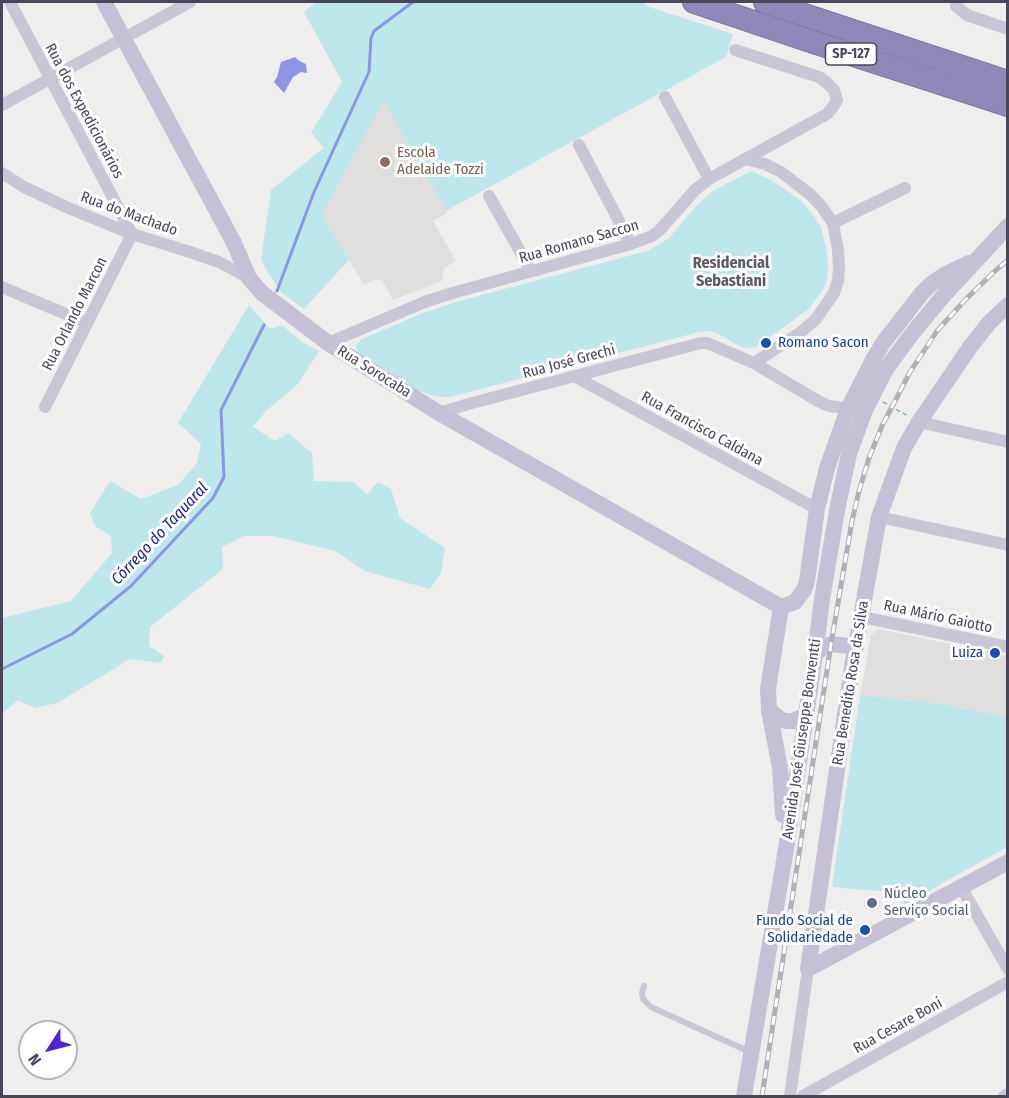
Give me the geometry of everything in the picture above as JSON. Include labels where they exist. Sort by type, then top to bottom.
[{"type":"highway","name":"SP-127","points":[[694,2],[1007,105]]},
{"type":"highway","name":"SP-127","points":[[765,2],[1008,82]]},
{"type":"street","name":"Rua dos Expedicionários","points":[[10,2],[132,234]]},
{"type":"street","name":"Rua Sorocaba","points":[[104,2],[234,243],[249,278],[262,292],[328,343],[439,414],[788,604],[805,602],[811,605],[819,621]]},
{"type":"street","points":[[2,105],[190,2]]},
{"type":"street","points":[[956,6],[967,15],[1008,29]]},
{"type":"street","name":"Rua Romano Saccon","points":[[328,343],[427,301],[631,244],[652,236],[660,230],[694,190],[709,179],[827,114],[837,100],[834,90],[819,76],[735,50]]},
{"type":"street","points":[[665,97],[709,179]]},
{"type":"street","points":[[579,145],[631,244]]},
{"type":"street","points":[[746,159],[765,164],[798,184],[817,201],[833,223],[839,268],[834,293],[816,319],[801,332],[754,363],[829,406],[862,405]]},
{"type":"street","name":"Rua do Machado","points":[[2,173],[24,188],[66,207],[132,234],[219,262],[249,278]]},
{"type":"street","points":[[833,223],[905,188]]},
{"type":"street","points":[[489,196],[531,271]]},
{"type":"street","name":"Avenida José Giuseppe Bonventti","points":[[786,849],[780,768],[767,699],[788,604],[804,590],[807,581],[817,509],[827,468],[862,405],[904,343],[978,257],[1008,226]]},
{"type":"street","name":"Rua Orlando Marcon","points":[[45,408],[132,234]]},
{"type":"street","points":[[978,257],[1008,238]]},
{"type":"street","name":"Avenida José Giuseppe Bonventti","points":[[786,849],[837,505],[874,358],[922,293],[946,274],[978,257]]},
{"type":"street","points":[[2,286],[87,323]]},
{"type":"street","name":"Rua Benedito Rosa da Silva","points":[[790,1096],[856,647],[879,517],[904,448],[919,422],[970,347],[1008,305]]},
{"type":"street","name":"Rua José Grechi","points":[[439,414],[472,403],[701,343],[707,343],[754,363]]},
{"type":"street","name":"Rua Francisco Caldana","points":[[574,376],[817,509]]},
{"type":"street","points":[[919,422],[1008,442]]},
{"type":"street","points":[[879,517],[1008,545]]},
{"type":"street","name":"Rua Mário Gaiotto","points":[[862,617],[1008,647]]},
{"type":"street","points":[[819,621],[831,644]]},
{"type":"street","points":[[815,655],[822,647],[831,644],[856,647]]},
{"type":"street","points":[[769,710],[786,721],[805,716]]},
{"type":"street","points":[[744,1096],[786,849]]},
{"type":"street","points":[[808,969],[1008,862]]},
{"type":"street","points":[[961,887],[1008,969]]},
{"type":"street","name":"Rua Cesare Boni","points":[[803,1096],[1008,982]]},
{"type":"lane","points":[[644,986],[643,999],[651,1007],[751,1052]]},
{"type":"path","points":[[862,405],[919,422]]},
{"type":"shaded area","points":[[316,2],[642,2],[649,7],[733,34],[726,57],[446,211],[384,101],[322,214],[349,260],[304,309],[282,293],[261,260],[271,190],[324,148],[311,133],[342,82],[304,12]]},
{"type":"shaded area","name":"Escola Adelaide Tozzi","points":[[384,101],[447,213],[433,221],[456,261],[444,268],[442,281],[393,300],[382,280],[375,279],[364,285],[322,214]]},
{"type":"shaded area","points":[[751,171],[789,192],[811,212],[821,227],[828,268],[824,288],[809,309],[756,347],[741,347],[717,333],[699,332],[451,397],[438,397],[419,391],[357,352],[356,346],[360,340],[423,313],[647,251],[668,239],[698,204],[714,190]]},
{"type":"shaded area","points":[[249,305],[270,329],[282,325],[299,340],[319,351],[298,384],[266,411],[253,427],[275,441],[288,433],[312,453],[314,481],[353,482],[367,494],[378,482],[391,489],[400,518],[445,548],[441,573],[430,589],[365,571],[335,551],[272,536],[244,536],[222,547],[223,569],[150,627],[149,646],[164,656],[161,663],[130,659],[57,703],[35,708],[18,700],[2,714],[2,618],[71,601],[112,553],[111,536],[95,526],[90,513],[110,481],[141,499],[178,485],[197,463],[201,444],[178,423]]},
{"type":"shaded area","points":[[879,629],[1007,656],[1007,717],[944,704],[860,695],[871,635]]},
{"type":"shaded area","points":[[860,695],[944,704],[1007,717],[1007,847],[902,906],[903,893],[832,887]]},
{"type":"water","points":[[295,57],[306,64],[307,73],[301,72],[293,77],[284,93],[274,82],[281,62]]},
{"type":"waterway","name":"Córrego do Taquaral","points":[[277,291],[314,192],[369,72],[371,38],[374,31],[413,2]]},
{"type":"waterway","name":"Córrego do Taquaral","points":[[2,669],[72,634],[131,586],[213,498],[224,477],[221,410],[264,325]]},
{"type":"railway","points":[[762,1096],[831,644],[859,491],[882,426],[910,372],[937,331],[966,299],[1008,260]]},
{"type":"place","name":"Escola Adelaide Tozzi","points":[[385,162]]},
{"type":"place","name":"Romano Sacon","points":[[766,343]]},
{"type":"place","name":"Luiza","points":[[995,653]]},
{"type":"place","name":"Núcleo Serviço Social","points":[[872,903]]},
{"type":"place","name":"Fundo Social de Solidariedade","points":[[865,930]]},
{"type":"district","name":"Residencial Sebastiani","points":[[731,273]]}]
